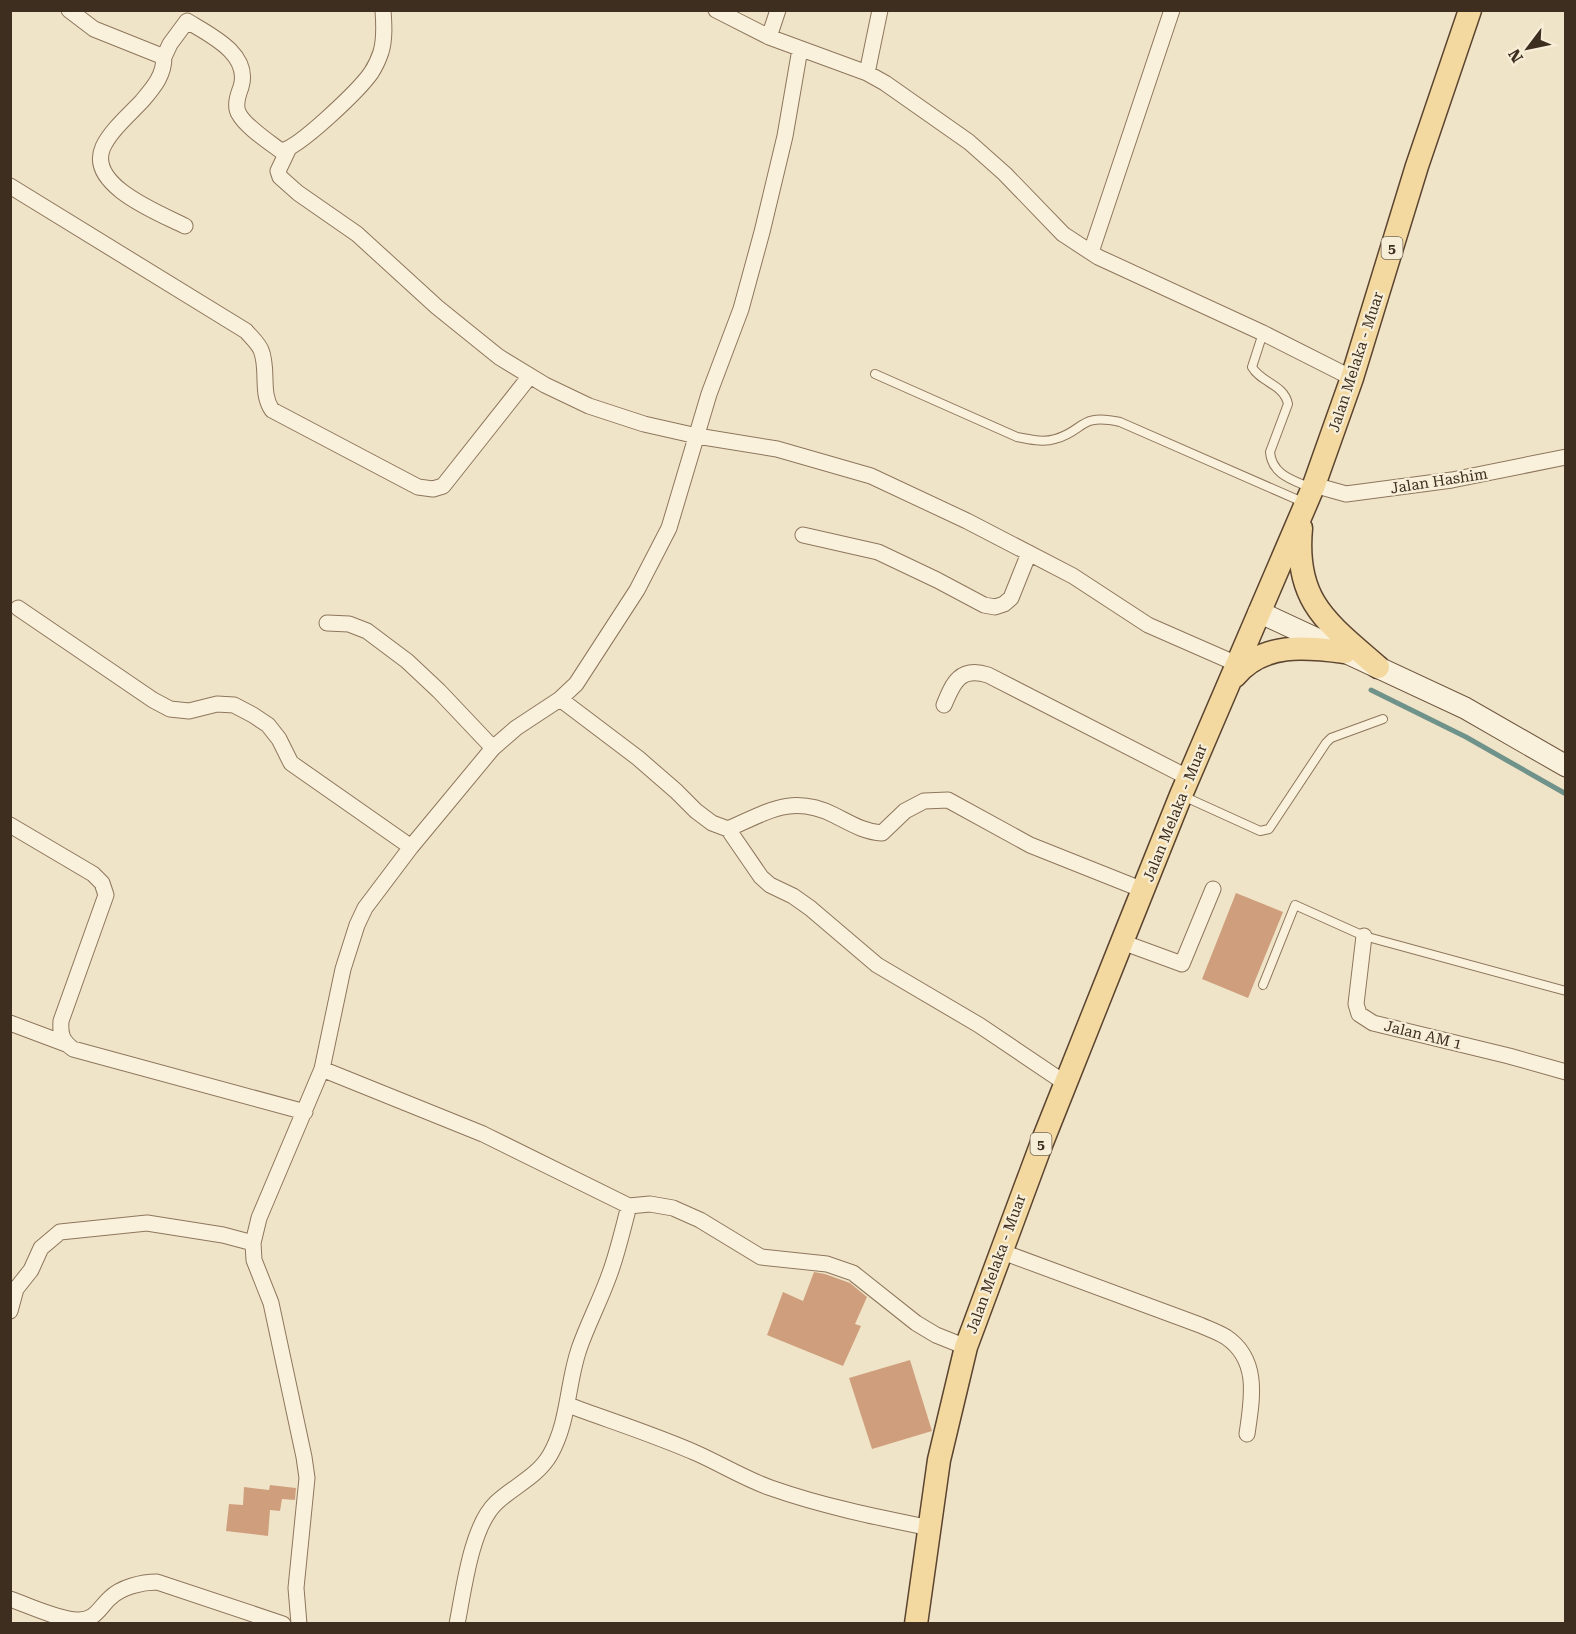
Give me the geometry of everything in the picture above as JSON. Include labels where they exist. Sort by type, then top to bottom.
[{"type":"main road","name":"Jalan Melaka - Muar","points":[[916,1623],[943,1438],[966,1347],[1000,1251],[1065,1083],[1185,787],[1309,497],[1352,378],[1418,166],[1470,10]]},
{"type":"main road","points":[[1309,497],[1299,551],[1302,574],[1312,602],[1328,624],[1378,667]]},
{"type":"main road","points":[[1259,612],[1465,708],[1566,766]]},
{"type":"main road","points":[[1233,674],[1257,657],[1281,649],[1307,648],[1345,652]]},
{"type":"street","points":[[69,10],[94,29],[164,57]]},
{"type":"street","points":[[383,10],[384,32],[381,51],[371,72],[318,126],[288,150],[278,171],[280,177],[298,193],[357,234],[437,307],[499,357],[530,376],[589,406],[644,424],[697,436],[777,449],[871,476],[967,521],[1073,576],[1148,625],[1233,674]]},
{"type":"street","points":[[716,10],[769,37],[867,73],[885,83],[969,142],[1005,174],[1064,234],[1091,252],[1263,333],[1352,378]]},
{"type":"street","points":[[769,37],[778,10]]},
{"type":"street","points":[[867,73],[880,10]]},
{"type":"street","points":[[1091,252],[1172,10]]},
{"type":"street","points":[[185,226],[114,186],[104,173],[99,160],[104,146],[114,132],[156,85],[170,44],[189,16],[236,56],[242,70],[242,84],[237,97],[237,113],[281,151],[288,150]]},
{"type":"street","points":[[299,1623],[296,1588],[307,1478],[271,1304],[254,1260],[253,1243],[259,1218],[322,1069],[344,969],[357,925],[365,908],[411,847],[493,748],[516,728],[560,699],[576,684],[643,579],[669,528],[710,394],[741,309],[785,136],[800,49]]},
{"type":"street","points":[[10,186],[246,332],[260,348],[267,403],[272,410],[418,487],[433,489],[443,486],[530,376]]},
{"type":"street","name":"Jalan Hashim","points":[[1309,497],[1452,480],[1566,458]]},
{"type":"street","points":[[803,535],[878,552],[937,580],[984,606],[995,608],[1011,598],[1029,553]]},
{"type":"street","points":[[18,608],[153,700],[171,709],[189,711],[218,704],[234,705],[253,715],[268,725],[291,763],[411,847]]},
{"type":"street","points":[[327,622],[349,624],[367,631],[439,691],[493,748]]},
{"type":"street","points":[[944,705],[952,686],[959,678],[967,673],[977,672],[988,675],[1185,787]]},
{"type":"street","points":[[560,699],[638,759],[696,811],[712,823],[728,829],[761,877],[770,885],[793,896],[810,908],[878,965],[979,1025],[1065,1083]]},
{"type":"street","points":[[728,829],[786,805],[816,806],[869,832],[882,833],[905,811],[924,801],[948,800],[1030,845],[1143,890]]},
{"type":"street","points":[[10,825],[93,874],[102,883],[106,895],[61,1021],[60,1034],[66,1044]]},
{"type":"street","points":[[1122,942],[1182,964],[1213,889]]},
{"type":"street","name":"Jalan AM 1","points":[[1364,936],[1356,1004],[1359,1014],[1373,1023],[1566,1072]]},
{"type":"street","points":[[10,1023],[66,1044],[73,1049],[305,1112]]},
{"type":"street","points":[[322,1069],[483,1134],[629,1206],[650,1204],[673,1208],[700,1220],[761,1257],[827,1264],[853,1273],[916,1323],[936,1335],[966,1347]]},
{"type":"street","points":[[457,1623],[477,1534],[485,1515],[497,1502],[534,1476],[550,1456],[560,1434],[568,1405],[571,1376],[610,1273],[629,1206]]},
{"type":"street","points":[[10,1311],[16,1290],[31,1270],[41,1248],[60,1232],[147,1223],[224,1234],[253,1243]]},
{"type":"street","points":[[1000,1251],[1200,1325],[1226,1337],[1243,1353],[1252,1373],[1252,1396],[1247,1434]]},
{"type":"street","points":[[568,1405],[698,1454],[751,1481],[774,1489],[858,1513],[930,1528]]},
{"type":"street","points":[[10,1599],[49,1618],[87,1619],[94,1617],[111,1596],[143,1582],[157,1582],[283,1623]]},
{"type":"lane","points":[[1263,333],[1252,367],[1257,374],[1282,390],[1287,397],[1287,411],[1270,452],[1271,461],[1309,497]]},
{"type":"lane","points":[[875,374],[1017,437],[1039,441],[1055,439],[1084,422],[1102,418],[1120,422],[1280,491],[1309,497]]},
{"type":"lane","points":[[1280,491],[1287,478]]},
{"type":"lane","points":[[1185,787],[1260,831],[1269,829],[1331,738],[1383,719]]},
{"type":"lane","points":[[1263,985],[1295,905],[1364,936],[1566,991]]},
{"type":"building","points":[[1236,893],[1283,912],[1248,998],[1202,979]]},
{"type":"building","points":[[814,1272],[850,1283],[867,1297],[855,1324],[861,1326],[843,1366],[767,1335],[783,1292],[803,1301]]},
{"type":"building","points":[[910,1360],[932,1431],[872,1449],[849,1378]]},
{"type":"building","points":[[270,1485],[296,1488],[295,1500],[282,1499],[280,1511],[270,1510],[268,1536],[226,1531],[229,1504],[243,1505],[244,1487],[269,1490]]},
{"type":"waterway","points":[[1371,690],[1466,737],[1566,794]]}]
